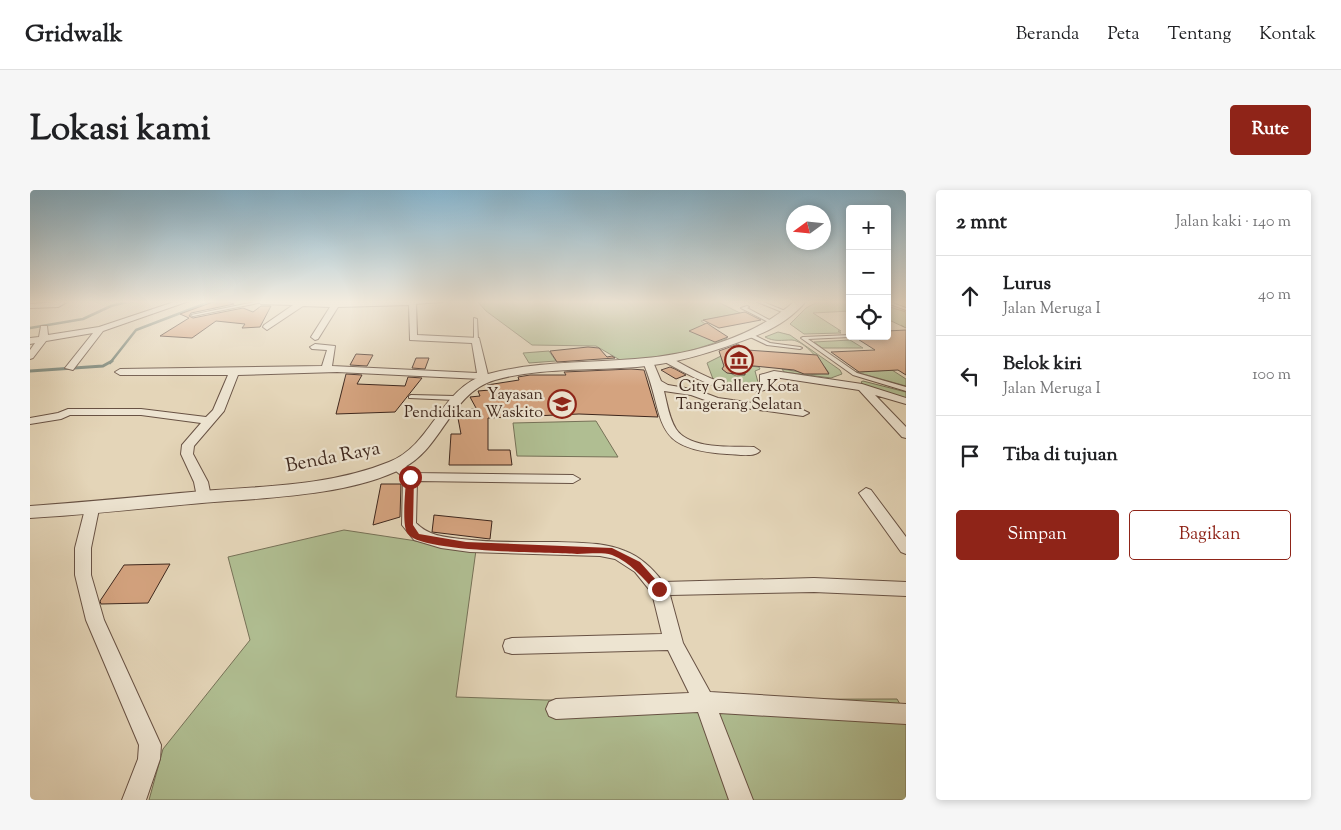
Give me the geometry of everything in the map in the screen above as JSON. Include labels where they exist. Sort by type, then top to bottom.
[{"type":"street","points":[[30,356],[43,339],[44,329]]},
{"type":"street","points":[[30,341],[97,329]]},
{"type":"street","points":[[70,368],[100,329]]},
{"type":"street","points":[[315,337],[320,329]]},
{"type":"street","points":[[120,372],[234,372],[326,369],[485,377],[476,340],[415,340],[414,329]]},
{"type":"street","name":"Benda Raya","points":[[30,512],[92,509],[264,492],[346,479],[396,466],[412,457],[423,447],[455,398],[485,377],[540,369],[648,362],[666,359],[748,334],[757,329]]},
{"type":"street","points":[[315,347],[332,348],[326,369]]},
{"type":"street","points":[[666,359],[706,381],[747,390],[765,388],[764,377],[774,374],[862,387],[906,401]]},
{"type":"street","points":[[648,362],[657,383],[667,421],[678,439],[695,445],[754,451]]},
{"type":"street","points":[[204,498],[201,482],[187,454],[188,445],[221,405],[234,372]]},
{"type":"street","points":[[657,383],[665,388],[694,392],[716,401],[803,414]]},
{"type":"street","points":[[862,387],[906,434]]},
{"type":"street","points":[[30,421],[61,416],[68,412],[89,411],[141,412],[208,421]]},
{"type":"street","points":[[396,466],[407,472],[410,477],[409,525],[411,532],[416,536],[440,542],[466,545],[612,552],[637,565],[659,589],[674,642],[704,702],[741,800]]},
{"type":"street","points":[[410,477],[573,479]]},
{"type":"street","points":[[866,493],[906,548]]},
{"type":"street","points":[[92,509],[83,548],[83,575],[95,620],[150,745],[144,776],[134,800]]},
{"type":"street","points":[[659,589],[814,585],[906,589]]},
{"type":"street","points":[[512,646],[674,642]]},
{"type":"street","points":[[556,709],[704,702],[906,714]]},
{"type":"lane","points":[[475,329],[476,340]]},
{"type":"lane","points":[[748,334],[769,344],[800,348]]},
{"type":"lane","points":[[846,336],[802,338],[855,374],[906,389]]},
{"type":"lane","points":[[855,374],[862,387]]},
{"type":"lane","points":[[411,397],[455,398]]},
{"type":"green space","points":[[511,329],[713,329],[727,339],[686,352],[646,359],[620,360],[596,346],[532,345]]},
{"type":"green space","points":[[798,329],[839,329],[841,333],[804,334]]},
{"type":"green space","points":[[778,332],[790,335],[840,370],[842,374],[831,378],[784,372],[782,369],[812,374],[829,373],[813,353],[797,341],[775,340],[765,337]]},
{"type":"green space","points":[[850,340],[863,348],[822,348],[814,342]]},
{"type":"green space","points":[[549,351],[556,361],[529,363],[523,353]]},
{"type":"green space","points":[[721,356],[724,366],[722,369],[736,376],[744,375],[746,372],[740,365],[759,367],[760,369],[755,371],[759,386],[744,387],[713,379],[707,363]]},
{"type":"green space","points":[[892,370],[906,379],[906,386],[856,372]]},
{"type":"green space","points":[[861,382],[906,392],[906,400],[864,385]]},
{"type":"green space","points":[[596,421],[618,457],[517,456],[513,423]]},
{"type":"green space","points":[[344,530],[476,550],[456,697],[545,700],[897,699],[906,714],[906,800],[149,800],[163,749],[250,640],[228,557]]},
{"type":"building","points":[[171,329],[204,329],[192,338],[160,336]]},
{"type":"building","points":[[717,329],[728,337],[715,342],[689,331]]},
{"type":"building","points":[[906,330],[906,375],[898,370],[859,372],[831,352],[875,350],[859,340],[891,340],[891,331]]},
{"type":"building","points":[[738,344],[747,350],[817,355],[829,374],[804,374],[794,370],[744,365],[745,375],[727,373],[722,369],[724,366],[719,351]]},
{"type":"building","points":[[588,347],[599,348],[607,357],[612,356],[615,358],[557,362],[550,351]]},
{"type":"building","points":[[356,354],[373,355],[367,366],[350,365]]},
{"type":"building","points":[[416,358],[429,358],[425,369],[412,368]]},
{"type":"building","points":[[670,367],[686,375],[676,379],[661,370]]},
{"type":"building","name":"Yayasan Pendidikan Waskito","points":[[644,370],[658,417],[579,414],[488,418],[488,450],[510,450],[512,465],[449,465],[451,434],[461,434],[457,413],[476,408],[470,397],[480,396],[478,391],[490,390],[487,385],[519,380],[518,377],[530,375],[566,375],[564,372]]},
{"type":"building","points":[[346,374],[362,375],[357,384],[405,386],[408,377],[422,378],[395,412],[336,414]]},
{"type":"building","points":[[381,484],[401,484],[400,517],[373,525]]},
{"type":"building","points":[[434,515],[492,521],[490,539],[432,532]]},
{"type":"building","points":[[170,564],[148,603],[101,604],[100,601],[124,565]]},
{"type":"waterway","points":[[111,361],[137,329]]},
{"type":"waterway","points":[[30,371],[103,366],[111,361]]},
{"type":"place","name":"City Gallery Kota Tangerang Selatan","points":[[739,360]]},
{"type":"place","name":"Yayasan Pendidikan Waskito","points":[[562,404]]},
{"type":"route","points":[[410,477],[409,525],[411,532],[416,536],[440,542],[466,545],[612,552],[625,557],[637,565],[659,589]]}]
